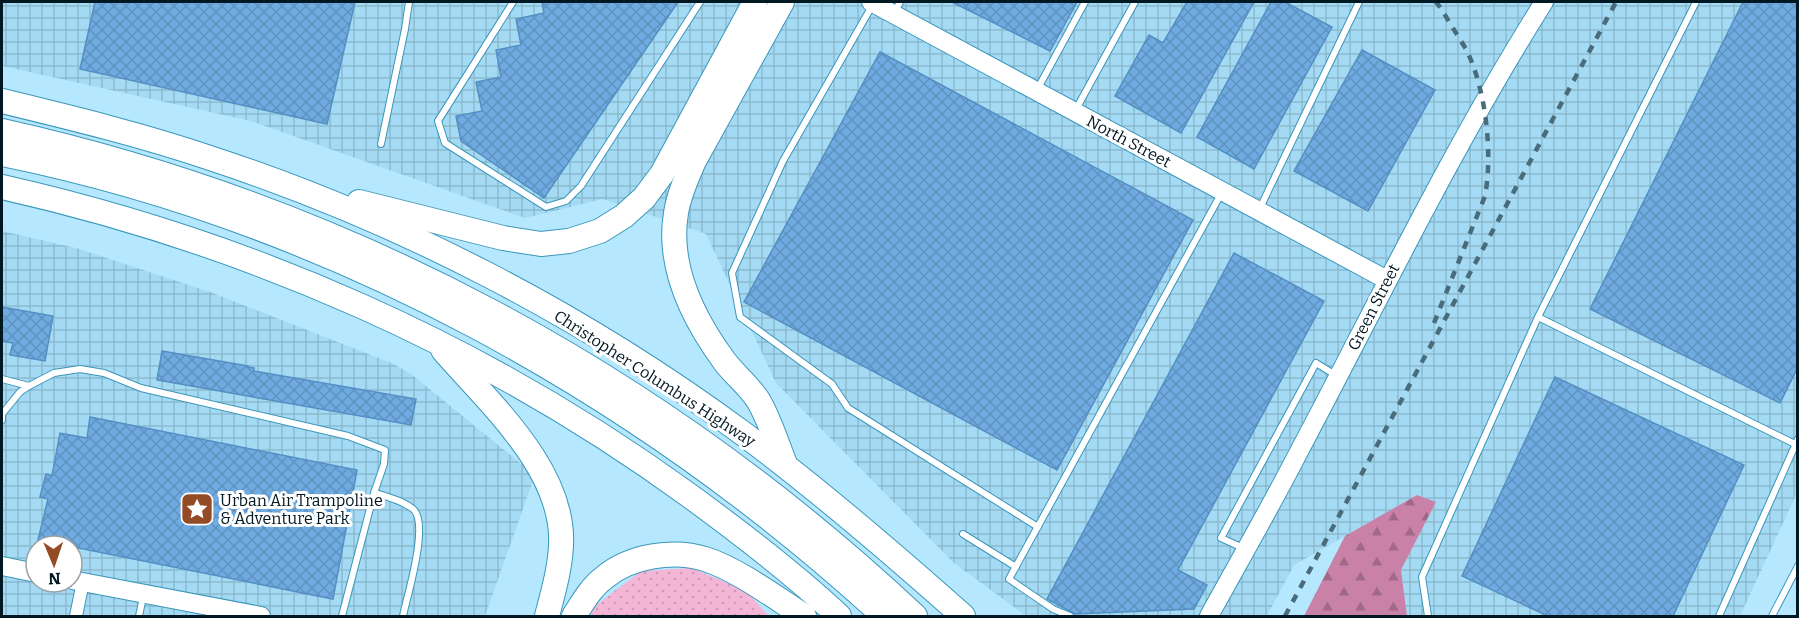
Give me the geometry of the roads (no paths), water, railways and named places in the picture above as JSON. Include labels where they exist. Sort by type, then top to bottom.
[{"type":"highway","points":[[280,183],[502,238],[541,244],[569,241],[600,231],[624,216],[662,174],[755,2]]},
{"type":"highway","points":[[782,2],[694,160],[676,212],[674,236],[684,289],[696,315],[725,362],[758,401],[786,466]]},
{"type":"highway","name":"Christopher Columbus Highway","points":[[2,101],[165,143],[280,183],[395,231],[527,296],[613,347],[697,401],[786,466],[963,616]]},
{"type":"highway","name":"Christopher Columbus Highway","points":[[2,131],[138,166],[241,200],[342,239],[440,284],[490,310],[630,392],[720,454],[848,556],[915,616]]},
{"type":"highway","points":[[2,154],[112,181],[255,228],[365,273],[511,345],[594,395],[693,461],[779,525],[884,616]]},
{"type":"highway","points":[[2,187],[138,223],[240,256],[341,296],[434,340],[532,393],[632,455],[753,543],[839,616]]},
{"type":"highway","points":[[434,340],[522,440],[540,466],[553,493],[560,518],[561,544],[558,572],[547,616]]},
{"type":"highway","points":[[574,616],[587,595],[605,576],[630,563],[655,556],[681,555],[705,559],[745,578],[804,616]]},
{"type":"street","name":"North Street","points":[[873,2],[897,8],[1036,91],[1387,280]]},
{"type":"street","name":"Green Street","points":[[1209,616],[1501,69],[1544,2]]},
{"type":"street","points":[[2,566],[24,571]]},
{"type":"street","points":[[84,582],[252,616]]},
{"type":"street","points":[[76,616],[77,594]]},
{"type":"lane","points":[[381,144],[409,2]]},
{"type":"lane","points":[[513,2],[438,121],[445,143],[546,207],[566,201],[581,186],[700,2]]},
{"type":"lane","points":[[873,2],[783,161],[732,273],[740,318],[832,384],[848,408],[1038,527]]},
{"type":"lane","points":[[1036,91],[1085,2]]},
{"type":"lane","points":[[1075,112],[1135,2]]},
{"type":"lane","points":[[1259,210],[1359,2]]},
{"type":"lane","points":[[1428,616],[1422,576],[1538,317],[1696,2]]},
{"type":"lane","points":[[1070,616],[1053,609],[1009,579],[1223,191]]},
{"type":"lane","points":[[1538,317],[1796,441],[1719,616]]},
{"type":"lane","points":[[1246,550],[1221,538],[1316,363],[1338,376]]},
{"type":"lane","points":[[2,420],[2,414],[20,392],[29,386],[54,373],[80,369],[104,373],[141,388],[348,436],[385,450],[384,464],[374,493],[342,616]]},
{"type":"lane","points":[[2,379],[29,386]]},
{"type":"lane","points":[[374,493],[414,509],[419,518],[418,545],[403,616]]},
{"type":"lane","points":[[963,534],[1016,567]]},
{"type":"lane","points":[[1772,616],[1797,566]]},
{"type":"lane","points":[[139,616],[144,594]]},
{"type":"railway","points":[[1434,323],[1485,196],[1488,161],[1486,121],[1479,83],[1466,49],[1436,2]]},
{"type":"railway","points":[[1285,616],[1616,2]]},
{"type":"place","name":"Urban Air Trampoline & Adventure Park","points":[[197,509]]}]
